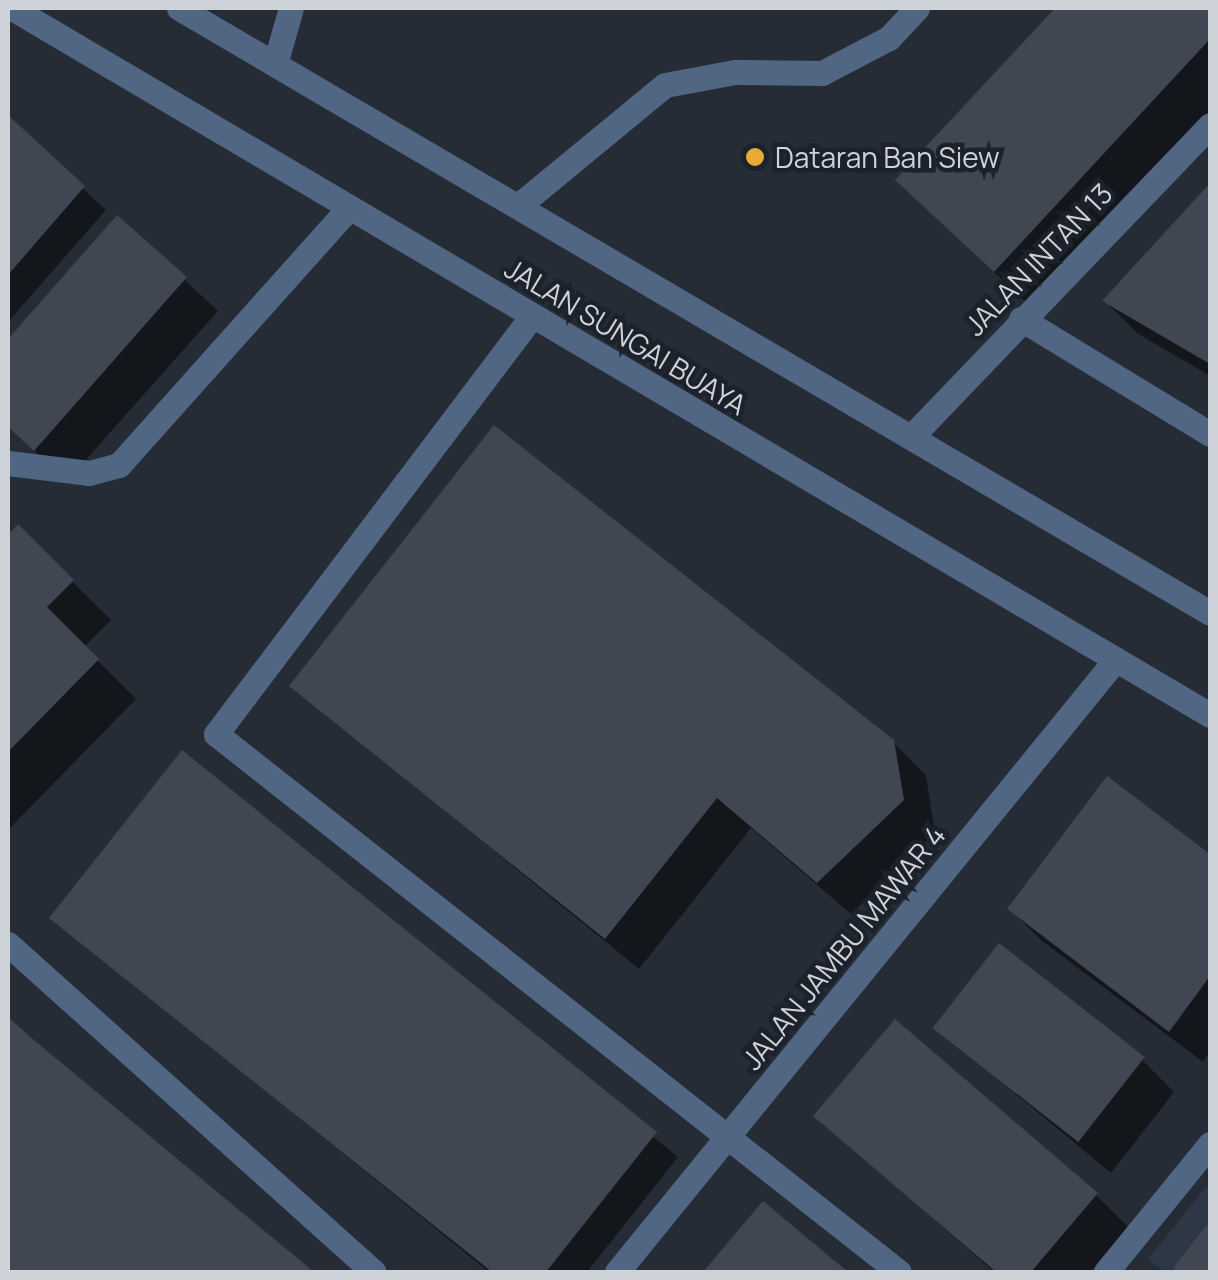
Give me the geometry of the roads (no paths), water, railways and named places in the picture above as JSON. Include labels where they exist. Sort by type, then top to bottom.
[{"type":"street","name":"JALAN SUNGAI BUAYA","points":[[12,8],[1210,715]]},
{"type":"street","name":"JALAN SUNGAI BUAYA","points":[[180,8],[1210,613]]},
{"type":"street","points":[[275,64],[291,8]]},
{"type":"street","points":[[518,206],[665,85],[736,72],[822,73],[888,38],[917,8]]},
{"type":"street","name":"JALAN INTAN 13","points":[[911,437],[1210,124]]},
{"type":"street","points":[[8,463],[89,473],[118,465],[350,207]]},
{"type":"street","points":[[532,316],[216,734],[899,1272]]},
{"type":"street","points":[[1021,319],[1210,434]]},
{"type":"street","name":"JALAN JAMBU MAWAR 4","points":[[617,1272],[1116,659]]},
{"type":"street","points":[[8,944],[373,1272]]},
{"type":"street","points":[[1119,1268],[1210,1144]]},
{"type":"place","name":"Dataran Ban Siew","points":[[755,157]]}]
